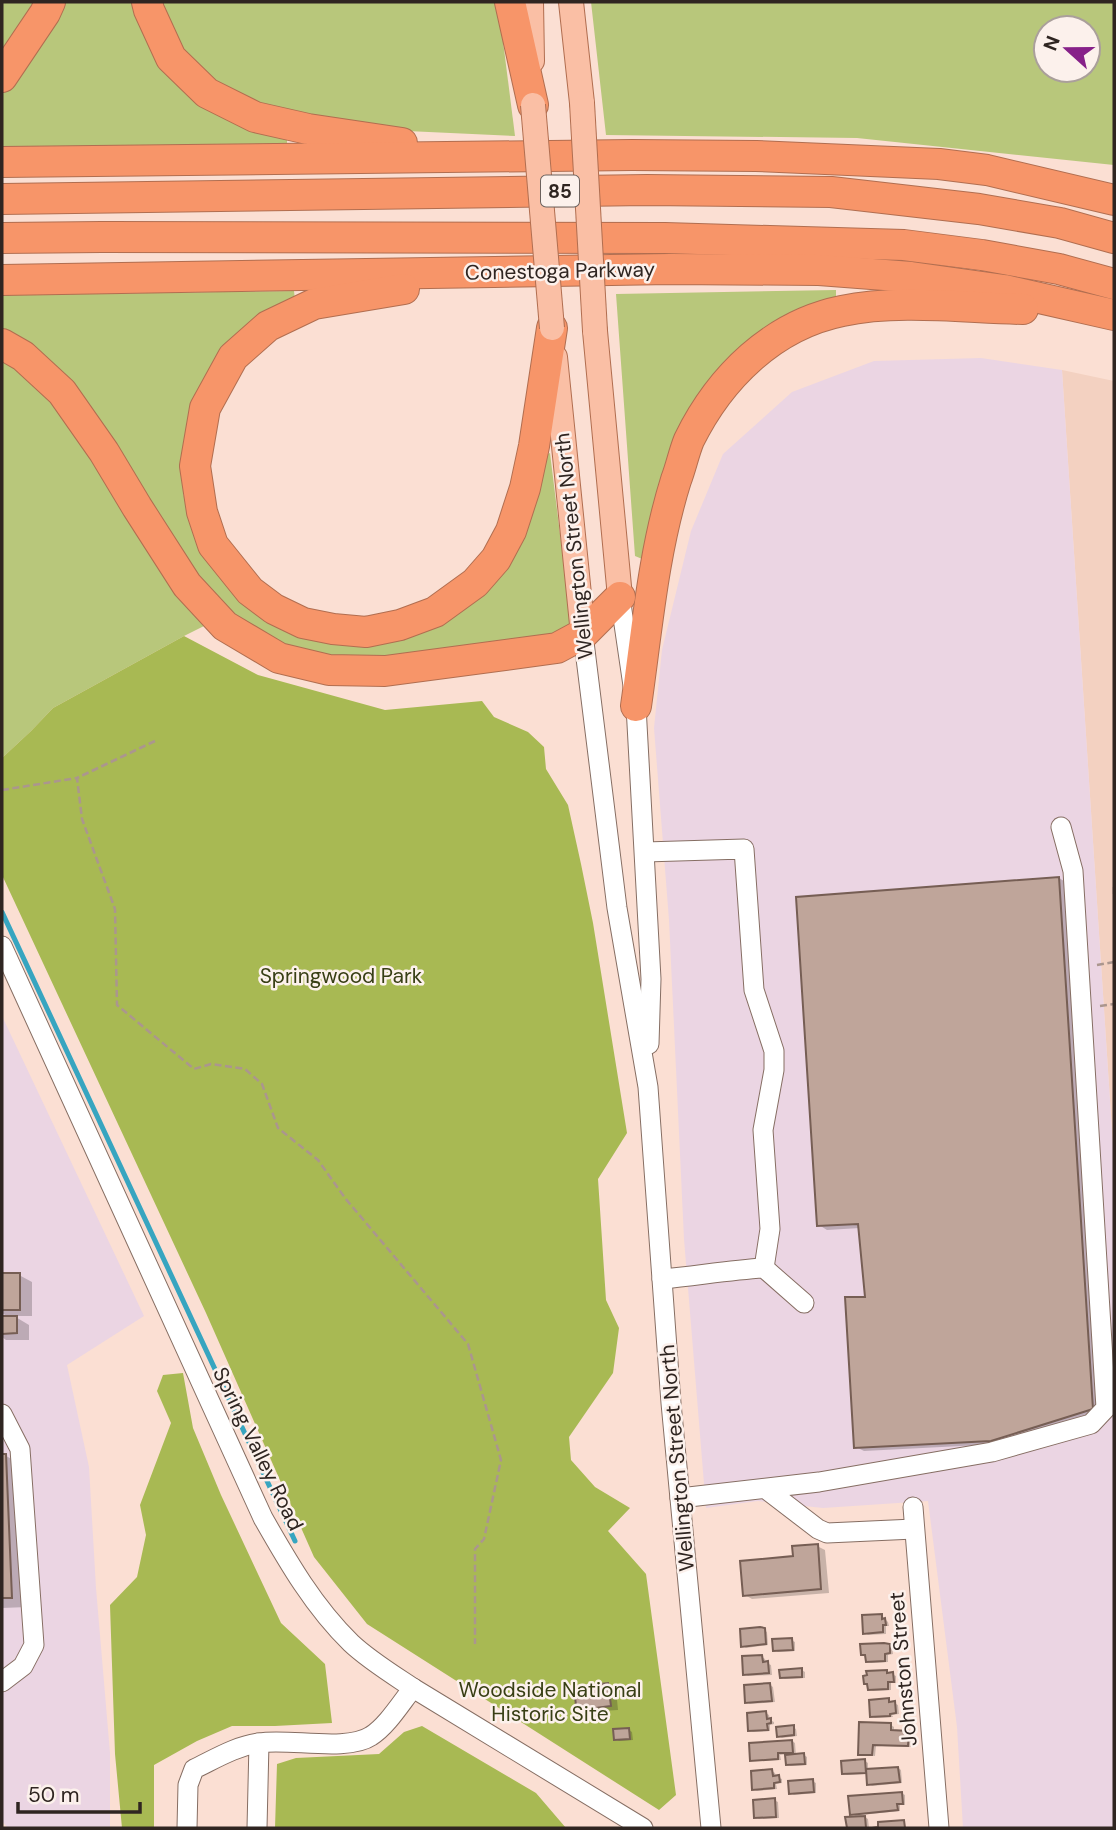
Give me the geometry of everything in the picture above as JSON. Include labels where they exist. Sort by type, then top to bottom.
[{"type":"highway","points":[[2,77],[50,2]]},
{"type":"highway","points":[[147,2],[171,58],[207,93],[255,117],[307,129],[485,156]]},
{"type":"highway","points":[[510,2],[533,105]]},
{"type":"highway","name":"85","points":[[2,162],[485,156],[756,156],[927,163],[987,170],[1114,200]]},
{"type":"highway","name":"85","points":[[2,199],[647,190],[831,192],[979,209],[1060,223],[1114,238]]},
{"type":"highway","name":"Conestoga Parkway","points":[[2,239],[665,238],[904,245],[1059,269],[1114,284]]},
{"type":"highway","name":"Conestoga Parkway","points":[[2,280],[670,269],[819,270],[911,277],[1004,290],[1107,313]]},
{"type":"highway","points":[[501,273],[314,304],[268,326],[233,358],[205,408],[195,466],[202,512],[213,545],[250,591],[274,609],[303,623],[366,632],[400,625],[435,611],[475,583],[496,559],[511,531],[525,488],[552,328]]},
{"type":"highway","points":[[636,706],[653,579],[670,502],[689,441],[720,389],[753,355],[805,321],[844,311],[902,305],[1107,313]]},
{"type":"highway","points":[[2,344],[23,356],[62,392],[104,452],[187,585],[225,626],[279,659],[329,670],[385,671],[557,648],[583,634],[620,597]]},
{"type":"main road","name":"Wellington Street North","points":[[531,2],[533,105],[583,634]]},
{"type":"main road","name":"Wellington Street North","points":[[571,2],[582,103],[596,331],[620,597]]},
{"type":"street","name":"Wellington Street North","points":[[620,597],[636,706],[645,852],[651,979],[648,1087]]},
{"type":"street","name":"Wellington Street North","points":[[583,634],[617,908],[648,1087],[680,1498],[711,1828]]},
{"type":"street","points":[[680,1498],[819,1482],[992,1452],[1091,1424],[1106,1408],[1073,871],[1061,827]]},
{"type":"street","points":[[645,852],[744,849],[754,990],[774,1051],[774,1070],[764,1130],[770,1229],[764,1268]]},
{"type":"street","name":"Spring Valley Road","points":[[2,946],[262,1518],[293,1570],[351,1643],[378,1664],[643,1828]]},
{"type":"street","points":[[662,1279],[764,1268],[804,1303]]},
{"type":"street","points":[[2,1682],[23,1666],[34,1645],[20,1449],[3,1420]]},
{"type":"street","points":[[766,1489],[827,1534],[914,1529]]},
{"type":"street","name":"Johnston Street","points":[[912,1507],[939,1828]]},
{"type":"street","points":[[187,1828],[188,1785],[194,1769],[227,1752],[259,1743],[351,1743],[370,1737],[390,1718],[413,1688]]},
{"type":"street","points":[[257,1828],[259,1743]]},
{"type":"path","points":[[2,790],[77,778],[155,741]]},
{"type":"path","points":[[77,778],[82,819],[115,909],[117,1005],[194,1069],[211,1063],[245,1069],[262,1084],[278,1128],[318,1160],[345,1198],[468,1344],[501,1460],[484,1539],[475,1549],[475,1644]]},
{"type":"path","points":[[1114,887],[1114,897]]},
{"type":"shaded area","points":[[981,358],[1062,370],[1114,1161],[1114,1828],[963,1828],[957,1727],[928,1501],[823,1508],[758,1501],[706,1508],[684,1239],[669,920],[654,728],[662,650],[691,531],[723,454],[792,392],[874,361]]},
{"type":"shaded area","points":[[1062,370],[1114,381],[1114,1161]]},
{"type":"shaded area","points":[[2,1016],[144,1316],[67,1365],[89,1467],[110,1753],[110,1828],[8,1828],[2,1821]]},
{"type":"green space","points":[[2,2],[38,2],[2,61]]},
{"type":"green space","points":[[59,2],[136,2],[147,34],[287,136],[287,150],[2,156],[2,94]]},
{"type":"green space","points":[[157,2],[498,2],[515,136],[317,123],[231,95],[197,70],[169,32]]},
{"type":"green space","points":[[591,2],[1114,2],[1114,165],[857,138],[606,135]]},
{"type":"green space","points":[[836,290],[836,304],[743,352],[647,561],[635,556],[616,294]]},
{"type":"green space","points":[[294,291],[295,300],[262,319],[183,466],[183,493],[190,516],[298,631],[457,612],[539,458],[550,453],[571,623],[556,634],[391,664],[281,649],[221,611],[2,336],[2,295]]},
{"type":"green space","points":[[2,360],[18,368],[49,396],[178,592],[206,625],[53,708],[2,758]]},
{"type":"green space","name":"Springwood Park","points":[[184,636],[258,675],[385,710],[482,701],[494,717],[528,732],[544,747],[546,769],[568,805],[593,923],[627,1133],[598,1179],[606,1300],[619,1328],[613,1373],[569,1437],[571,1460],[595,1487],[630,1508],[608,1531],[646,1574],[676,1795],[659,1810],[367,1624],[314,1557],[206,1313],[2,875],[2,758],[53,708]]},
{"type":"green space","points":[[183,1373],[193,1428],[281,1623],[325,1664],[332,1723],[232,1726],[197,1741],[154,1765],[154,1828],[122,1828],[115,1754],[110,1605],[137,1577],[146,1535],[140,1505],[171,1423],[157,1391],[163,1375]]},
{"type":"green space","points":[[422,1726],[536,1793],[566,1828],[275,1828],[277,1764],[296,1758],[379,1754],[404,1732]]},
{"type":"building","points":[[1059,877],[1093,1409],[991,1441],[854,1448],[845,1297],[865,1297],[858,1224],[817,1226],[796,897]]},
{"type":"building","points":[[2,1273],[20,1273],[20,1310],[2,1310]]},
{"type":"building","points":[[2,1316],[17,1316],[17,1333],[2,1334]]},
{"type":"building","points":[[2,1454],[6,1454],[12,1598],[2,1598]]},
{"type":"building","points":[[818,1544],[821,1589],[743,1596],[740,1561],[793,1556],[792,1546]]},
{"type":"building","points":[[882,1614],[886,1625],[883,1625],[883,1632],[863,1634],[862,1615]]},
{"type":"building","points":[[765,1628],[766,1644],[741,1647],[740,1629]]},
{"type":"building","points":[[792,1638],[793,1650],[773,1651],[772,1639]]},
{"type":"building","points":[[860,1644],[890,1644],[890,1653],[885,1654],[885,1661],[866,1662],[865,1655],[861,1655]]},
{"type":"building","points":[[762,1655],[763,1662],[768,1661],[769,1673],[743,1675],[742,1656]]},
{"type":"building","points":[[802,1668],[802,1677],[780,1678],[779,1670]]},
{"type":"building","points":[[887,1670],[887,1673],[893,1672],[894,1682],[888,1682],[888,1689],[868,1690],[863,1676],[867,1675],[866,1671]]},
{"type":"building","points":[[608,1683],[611,1706],[594,1708],[595,1713],[577,1715],[574,1687]]},
{"type":"building","points":[[770,1683],[772,1701],[745,1703],[744,1685]]},
{"type":"building","points":[[889,1698],[889,1702],[895,1701],[896,1713],[870,1717],[869,1700]]},
{"type":"building","points":[[766,1711],[767,1719],[771,1718],[771,1723],[767,1724],[768,1730],[748,1731],[747,1713]]},
{"type":"building","points":[[859,1722],[891,1723],[891,1730],[909,1731],[908,1746],[873,1745],[872,1755],[858,1755]]},
{"type":"building","points":[[794,1725],[794,1735],[777,1737],[776,1727]]},
{"type":"building","points":[[629,1728],[630,1739],[614,1740],[613,1729]]},
{"type":"building","points":[[792,1740],[793,1753],[778,1753],[778,1759],[750,1761],[749,1743]]},
{"type":"building","points":[[804,1753],[805,1764],[786,1765],[785,1755]]},
{"type":"building","points":[[865,1759],[866,1773],[842,1774],[841,1761]]},
{"type":"building","points":[[898,1767],[900,1782],[867,1785],[866,1769]]},
{"type":"building","points":[[772,1769],[773,1776],[779,1775],[780,1782],[774,1783],[774,1788],[752,1790],[751,1771]]},
{"type":"building","points":[[813,1779],[814,1792],[789,1794],[788,1781]]},
{"type":"building","points":[[902,1792],[903,1804],[897,1804],[898,1810],[850,1815],[848,1796]]},
{"type":"building","points":[[775,1798],[776,1817],[754,1818],[753,1800]]},
{"type":"building","points":[[865,1816],[866,1828],[847,1828],[845,1817]]},
{"type":"building","points":[[904,1820],[905,1828],[872,1828],[878,1827],[878,1822]]},
{"type":"waterway","points":[[2,912],[295,1541]]},
{"type":"park label","name":"Woodside National Historic Site","points":[[550,1702]]}]
